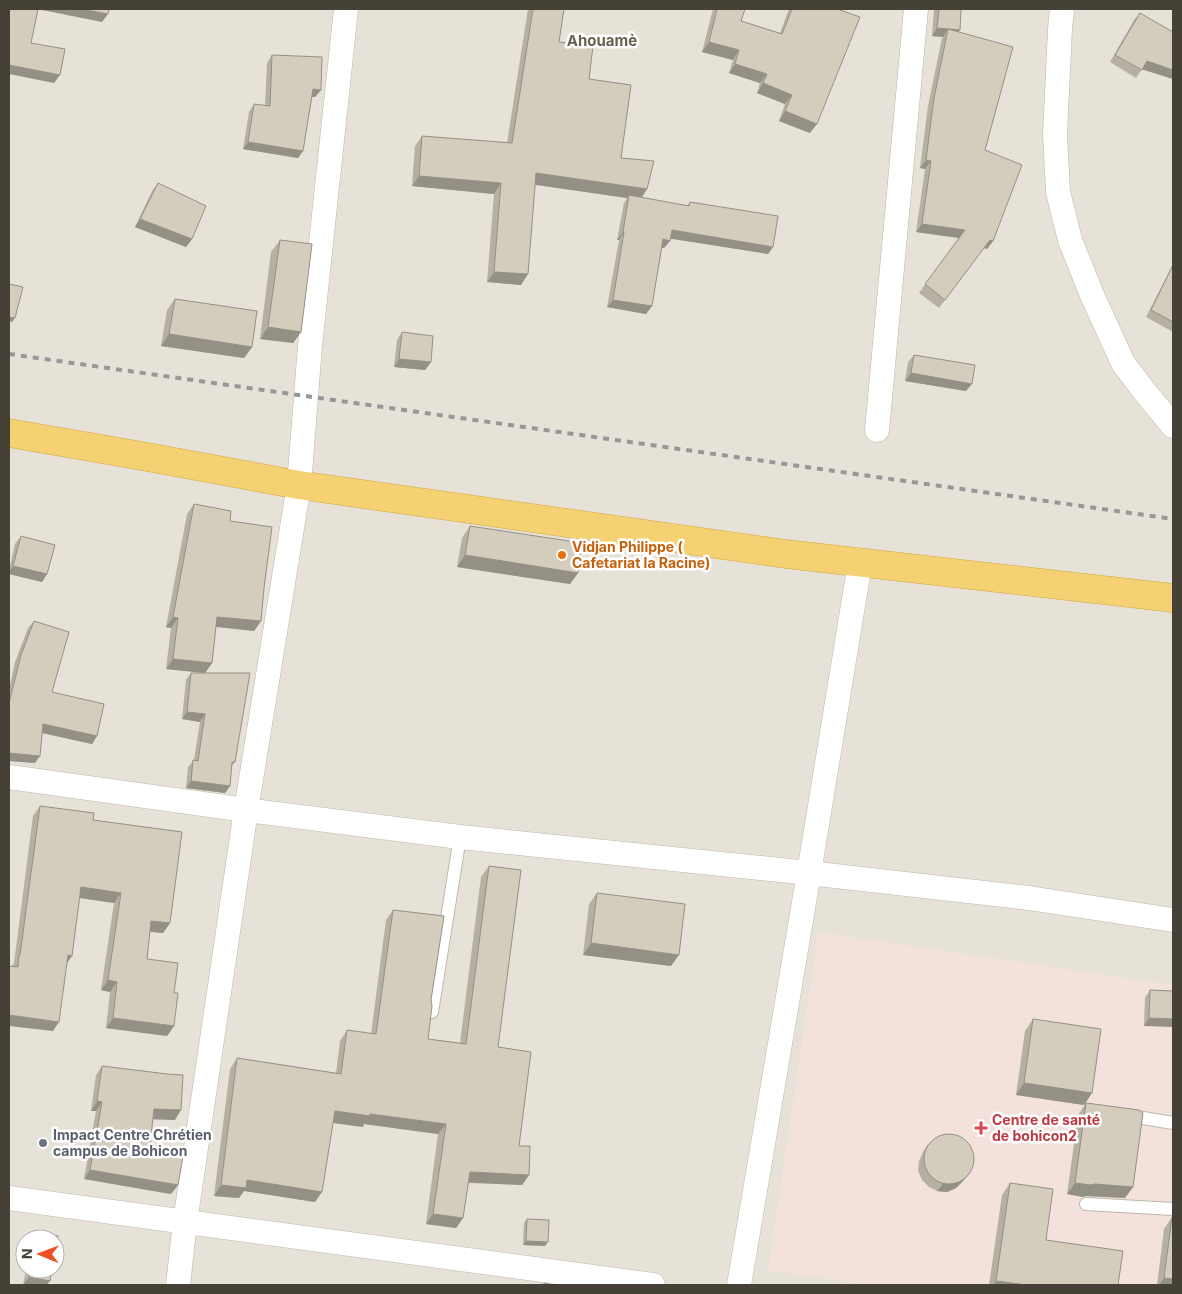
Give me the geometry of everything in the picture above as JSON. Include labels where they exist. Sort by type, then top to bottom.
[{"type":"highway","points":[[9,433],[298,485],[786,554],[1173,598]]},
{"type":"street","points":[[178,1285],[185,1222],[246,810],[298,485],[310,346],[346,9]]},
{"type":"street","points":[[1062,9],[1055,134],[1058,192],[1070,240],[1092,295],[1123,363],[1173,426]]},
{"type":"street","points":[[877,430],[910,10]]},
{"type":"street","points":[[739,1285],[860,563]]},
{"type":"street","points":[[9,777],[460,837],[1029,898],[1173,920]]},
{"type":"street","points":[[9,1198],[653,1285]]},
{"type":"lane","points":[[432,1012],[460,837]]},
{"type":"lane","points":[[1137,1117],[1173,1123]]},
{"type":"lane","points":[[1086,1204],[1173,1208]]},
{"type":"shaded area","points":[[9,9],[1173,9],[1173,1285],[9,1285]]},
{"type":"shaded area","name":"Centre de santé de bohicon2","points":[[818,932],[1173,985],[1173,1285],[868,1285],[768,1270]]},
{"type":"building","points":[[9,9],[38,9],[31,43],[65,49],[60,75],[9,65]]},
{"type":"building","points":[[81,9],[109,9],[108,14]]},
{"type":"building","points":[[533,9],[564,9],[559,42],[593,46],[589,79],[631,85],[621,158],[654,161],[647,189],[536,173],[528,274],[494,272],[501,183],[419,176],[422,136],[512,143]]},
{"type":"building","points":[[717,9],[745,9],[741,21],[782,34],[792,9],[837,9],[860,17],[817,124],[785,111],[792,95],[763,83],[767,74],[735,64],[739,50],[709,42]]},
{"type":"building","points":[[939,9],[961,9],[960,30],[937,28]]},
{"type":"building","points":[[1140,13],[1173,32],[1173,70],[1147,61],[1142,70],[1115,55]]},
{"type":"building","points":[[948,29],[1013,47],[985,150],[1022,165],[993,241],[990,240],[945,300],[925,284],[965,230],[922,224],[931,161],[926,160],[934,98]]},
{"type":"building","points":[[272,55],[322,57],[321,90],[313,89],[303,151],[248,142],[254,104],[270,106]]},
{"type":"building","points":[[158,183],[206,206],[192,239],[140,219]]},
{"type":"building","points":[[629,195],[689,206],[690,202],[778,216],[773,247],[672,230],[670,241],[663,239],[652,306],[613,300]]},
{"type":"building","points":[[280,240],[312,244],[301,332],[268,327]]},
{"type":"building","points":[[1173,265],[1173,322],[1151,310]]},
{"type":"building","points":[[9,284],[23,287],[15,318],[9,317]]},
{"type":"building","points":[[175,299],[257,311],[252,347],[169,334]]},
{"type":"building","points":[[402,332],[433,336],[431,362],[399,359]]},
{"type":"building","points":[[914,355],[975,365],[972,384],[911,373]]},
{"type":"building","points":[[194,504],[231,511],[230,521],[272,527],[261,621],[217,617],[212,663],[173,659],[178,618],[173,617]]},
{"type":"building","points":[[470,526],[582,543],[578,573],[465,555]]},
{"type":"building","points":[[21,536],[55,545],[47,574],[13,566]]},
{"type":"building","points":[[34,621],[69,632],[52,692],[104,704],[97,736],[43,724],[40,756],[9,753],[9,703],[21,655]]},
{"type":"building","points":[[191,673],[250,673],[235,762],[232,762],[230,786],[191,781],[193,760],[198,761],[205,714],[187,712]]},
{"type":"building","points":[[40,806],[94,813],[93,820],[182,832],[170,923],[151,921],[147,959],[178,963],[174,993],[178,993],[174,1026],[113,1018],[117,982],[108,980],[121,893],[81,887],[72,956],[68,955],[59,1022],[9,1015],[9,966],[18,967]]},
{"type":"building","points":[[489,866],[521,870],[498,1047],[531,1052],[519,1146],[530,1146],[529,1175],[470,1172],[463,1218],[433,1214],[446,1124],[335,1111],[322,1192],[247,1180],[246,1188],[221,1185],[237,1058],[341,1074],[347,1030],[376,1034],[393,910],[444,916],[431,1000],[428,1039],[466,1044]]},
{"type":"building","points":[[597,893],[685,904],[679,955],[591,943]]},
{"type":"building","points":[[1150,990],[1173,991],[1173,1019],[1149,1018]]},
{"type":"building","points":[[1033,1019],[1101,1029],[1092,1093],[1024,1083]]},
{"type":"building","points":[[102,1066],[183,1075],[181,1110],[154,1109],[150,1145],[184,1151],[178,1185],[90,1170],[102,1102],[97,1101]]},
{"type":"building","points":[[1086,1103],[1139,1110],[1143,1113],[1133,1187],[1075,1183]]},
{"type":"building","points":[[949,1134],[959,1136],[967,1141],[972,1149],[974,1159],[972,1169],[967,1177],[959,1182],[949,1184],[939,1182],[931,1177],[926,1169],[924,1159],[926,1149],[931,1141],[939,1136]]},
{"type":"building","points":[[1010,1183],[1053,1189],[1046,1240],[1123,1251],[1118,1285],[1027,1285],[996,1281]]},
{"type":"building","points":[[1173,1218],[1173,1279],[1164,1278]]},
{"type":"building","points":[[527,1219],[549,1220],[548,1242],[526,1241]]},
{"type":"railway","points":[[9,354],[1173,519]]},
{"type":"place","name":"Vidjan Philippe ( Cafetariat la Racine)","points":[[562,555]]},
{"type":"place","name":"Centre de santé de bohicon2","points":[[981,1128]]},
{"type":"place","name":"Impact Centre Chrétien campus de Bohicon","points":[[43,1143]]},
{"type":"district","name":"Ahouamè","points":[[602,41]]}]
